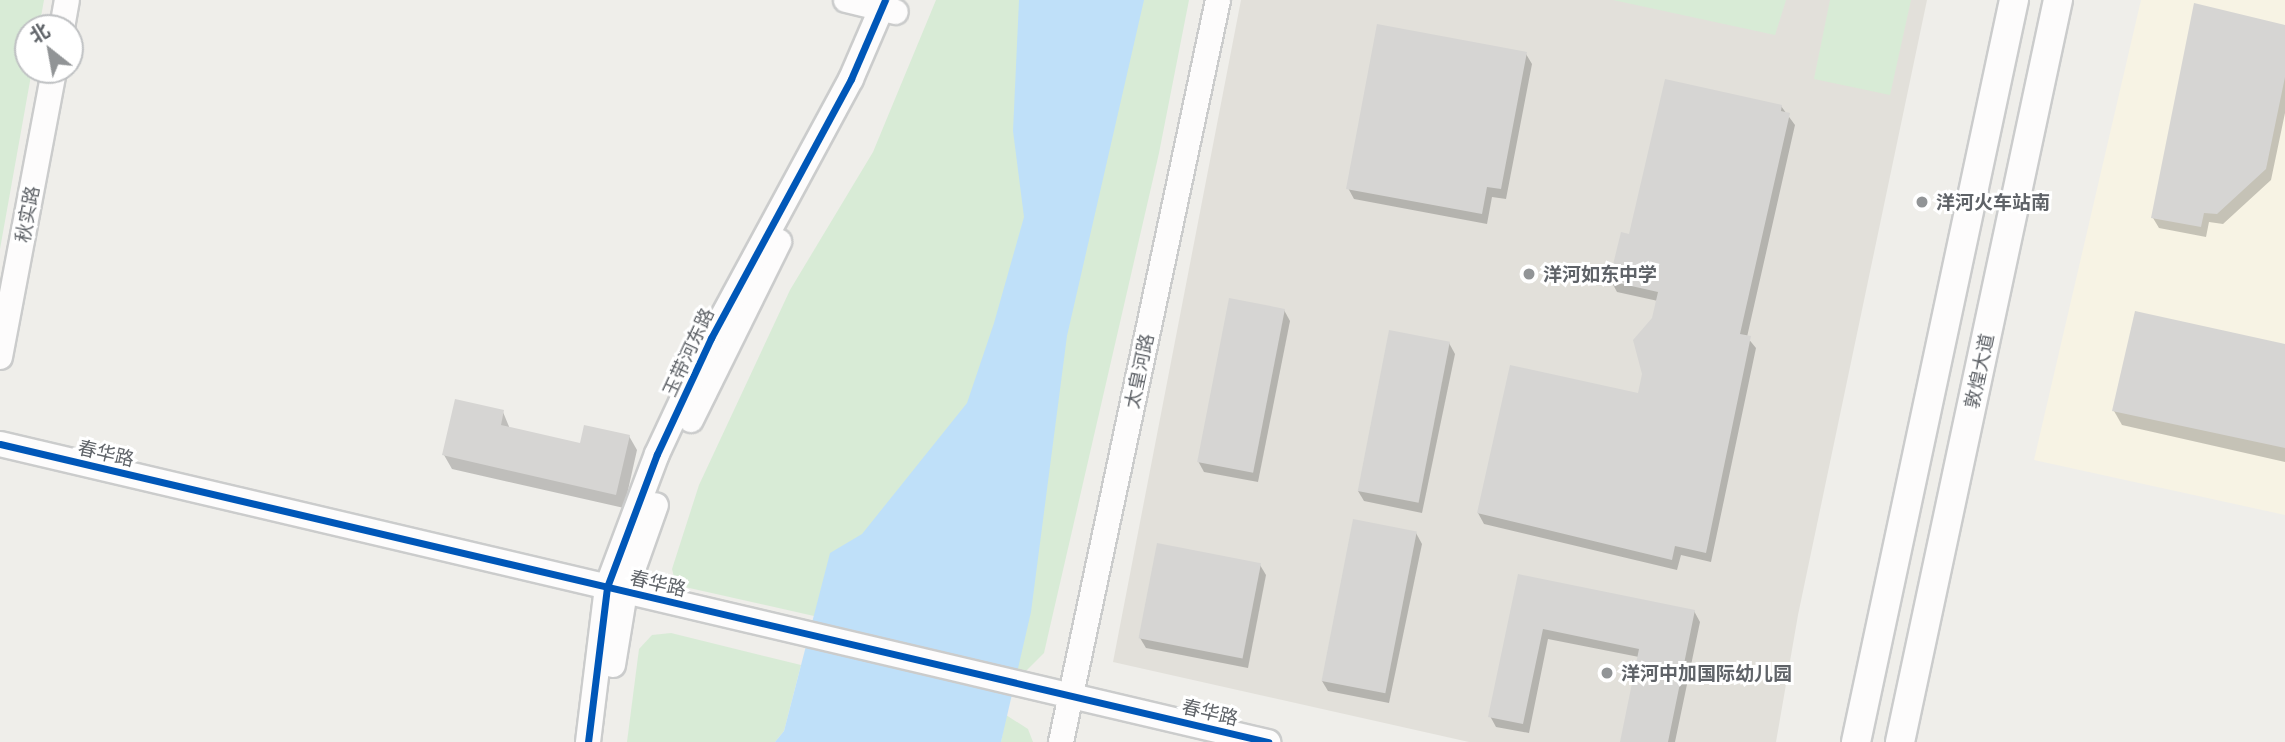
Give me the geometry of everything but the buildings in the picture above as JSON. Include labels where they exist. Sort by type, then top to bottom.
[{"type":"main road","points":[[1856,742],[2014,0]]},
{"type":"main road","name":"敦煌大道","points":[[1900,742],[2058,0]]},
{"type":"street","points":[[846,0],[891,5]]},
{"type":"street","name":"太皇河路","points":[[1060,742],[1218,0]]},
{"type":"street","name":"玉带河东路","points":[[588,742],[616,589],[657,454],[711,338],[811,158],[891,5]]},
{"type":"street","name":"秋实路","points":[[0,358],[51,84]]},
{"type":"street","name":"春华路","points":[[0,444],[1268,742]]},
{"type":"street","name":"玉带河东路","points":[[601,742],[616,589]]},
{"type":"shaded area","name":"洋河如东中学","points":[[1241,0],[1927,0],[1798,615],[1776,742],[1469,742],[1113,662]]},
{"type":"shaded area","points":[[2141,0],[2285,0],[2285,515],[2034,460]]},
{"type":"green space","points":[[0,0],[44,0],[42,14],[14,14],[14,84],[29,84],[0,249]]},
{"type":"green space","points":[[936,0],[1189,0],[1159,153],[1044,653],[1023,674],[814,616],[676,585],[672,569],[699,485],[790,290],[873,152]]},
{"type":"green space","points":[[1613,0],[1786,0],[1775,35]]},
{"type":"green space","points":[[1830,0],[1911,0],[1890,95],[1814,79]]},
{"type":"green space","points":[[671,633],[801,665],[784,731],[775,742],[627,742],[639,649],[652,635]]},
{"type":"green space","points":[[1006,715],[1028,729],[1033,742],[1001,742]]},
{"type":"water","points":[[1019,0],[1144,0],[1067,336],[1031,612],[1001,742],[775,742],[784,731],[830,553],[862,534],[967,403],[994,323],[1024,217],[1013,131]]},
{"type":"cycle path","points":[[588,742],[607,587],[657,454],[711,338],[851,79],[885,0]]},
{"type":"cycle path","points":[[0,444],[1268,742]]},
{"type":"place","name":"洋河火车站南","points":[[1922,202]]},
{"type":"place","name":"洋河如东中学","points":[[1529,274]]},
{"type":"place","name":"洋河中加国际幼儿园","points":[[1607,673]]}]
